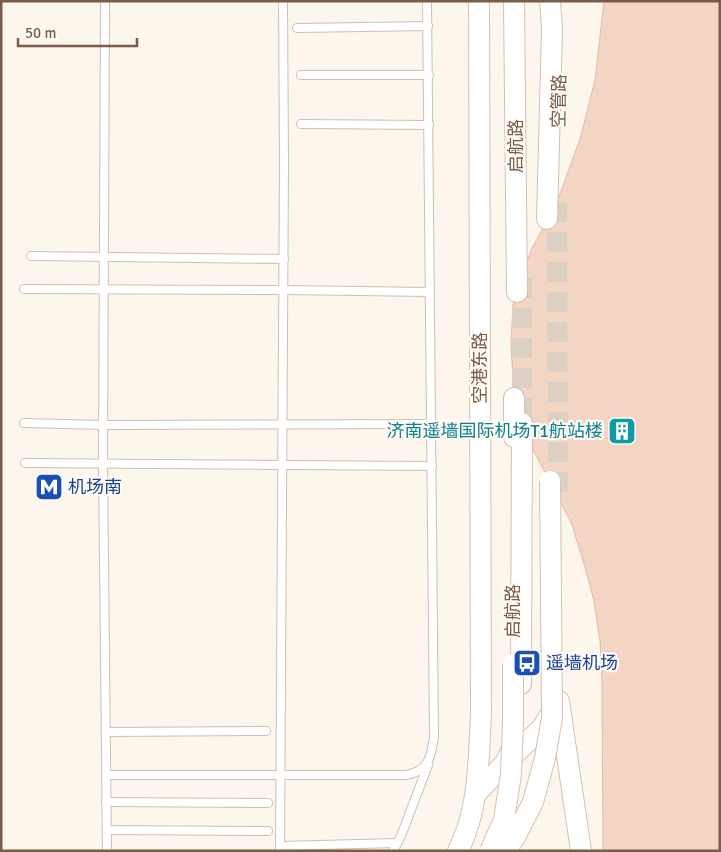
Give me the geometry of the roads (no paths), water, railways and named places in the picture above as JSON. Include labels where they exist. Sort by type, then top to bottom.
[{"type":"main road","name":"空港东路","points":[[458,851],[468,832],[476,794],[480,715],[479,1]]},
{"type":"main road","name":"启航路","points":[[514,1],[520,283],[522,1]]},
{"type":"main road","name":"启航路","points":[[547,220],[552,29],[550,1]]},
{"type":"main road","name":"空管路","points":[[557,202],[559,1]]},
{"type":"main road","name":"启航路","points":[[490,851],[504,820],[511,774],[513,723],[514,398]]},
{"type":"main road","points":[[505,764],[519,735],[522,423]]},
{"type":"main road","points":[[505,851],[514,839],[533,802],[545,758],[552,718],[554,489],[559,701],[581,851]]},
{"type":"main road","points":[[476,794],[542,728],[559,701]]},
{"type":"lane","points":[[106,1],[103,463],[107,851]]},
{"type":"lane","points":[[283,1],[284,290],[280,848],[350,848],[397,843]]},
{"type":"lane","points":[[393,851],[424,778],[434,737],[427,1]]},
{"type":"lane","points":[[297,28],[428,26]]},
{"type":"lane","points":[[301,75],[429,75]]},
{"type":"lane","points":[[301,124],[429,125]]},
{"type":"lane","points":[[31,256],[284,259]]},
{"type":"lane","points":[[24,289],[430,292]]},
{"type":"lane","points":[[24,423],[104,425],[431,424]]},
{"type":"lane","points":[[25,463],[432,466]]},
{"type":"lane","points":[[106,732],[266,731]]},
{"type":"lane","points":[[106,775],[416,774],[428,762],[432,750]]},
{"type":"lane","points":[[106,802],[268,803]]},
{"type":"lane","points":[[107,830],[268,831]]},
{"type":"tunnel","points":[[557,202],[558,497]]},
{"type":"tunnel","points":[[522,275],[522,418]]},
{"type":"place","name":"济南遥墙国际机场T1航站楼","points":[[622,431]]},
{"type":"place","name":"机场南","points":[[49,487]]},
{"type":"place","name":"遥墙机场","points":[[527,663]]}]
